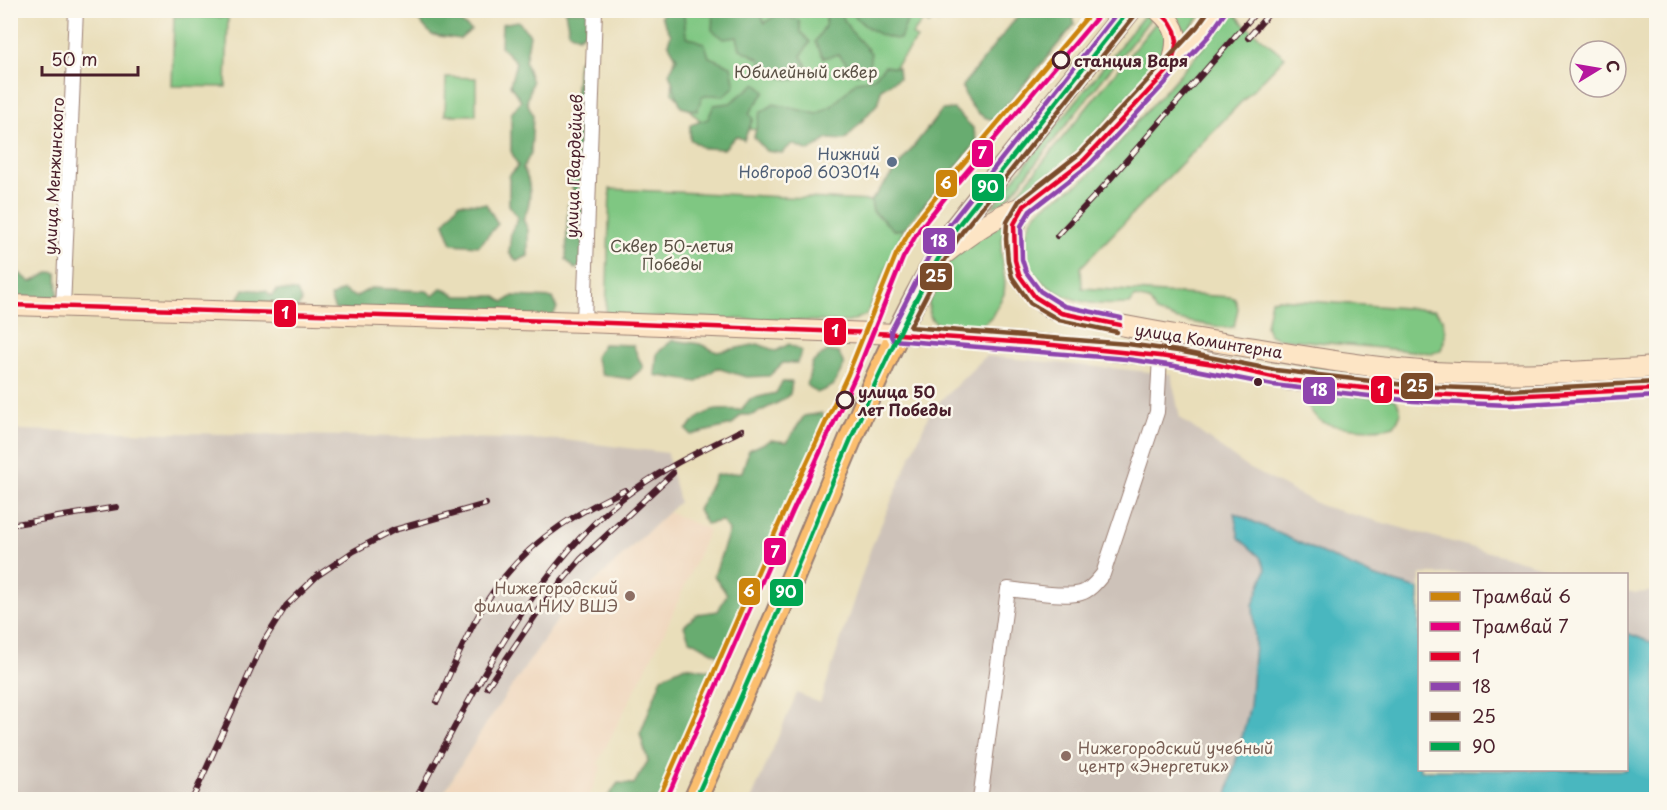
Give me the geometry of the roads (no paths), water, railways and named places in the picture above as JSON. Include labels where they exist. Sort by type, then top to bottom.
[{"type":"main road","points":[[696,800],[764,650],[869,394],[935,261],[956,228],[1129,10]]},
{"type":"main road","points":[[1158,10],[1175,31],[1177,41],[1172,67]]},
{"type":"main road","points":[[935,261],[973,231],[1007,212],[1024,206],[1084,160],[1172,67],[1203,32],[1218,10]]},
{"type":"main road","name":"улица Коминтерна","points":[[1024,206],[1014,224],[1015,260],[1019,274],[1035,297],[1061,313],[1136,329],[1392,368],[1444,372],[1512,373],[1656,367]]},
{"type":"main road","name":"улица Коминтерна","points":[[10,305],[898,334],[1044,344],[1160,356],[1214,364],[1287,380],[1412,393],[1488,397],[1656,388]]},
{"type":"main road","points":[[1610,370],[1611,391]]},
{"type":"street","name":"улица Менжинского","points":[[63,307],[76,10]]},
{"type":"street","name":"улица Гвардейцев","points":[[584,322],[595,10]]},
{"type":"street","points":[[980,800],[1008,589],[1070,594],[1083,592],[1095,584],[1103,574],[1157,412],[1160,356]]},
{"type":"water","points":[[1234,513],[1373,576],[1418,589],[1418,771],[1628,771],[1628,633],[1656,644],[1656,799],[1227,799],[1250,706],[1255,644],[1253,605],[1266,569],[1260,557],[1239,538]]},
{"type":"railway","points":[[1057,236],[1104,186],[1258,10]]},
{"type":"railway","points":[[1248,38],[1272,10]]},
{"type":"railway","points":[[415,800],[506,638],[532,598],[590,527],[623,498],[651,478],[742,430]]},
{"type":"railway","points":[[487,687],[546,600],[581,559],[673,473]]},
{"type":"railway","points":[[437,702],[476,620],[494,590],[517,562],[560,526],[625,490]]},
{"type":"railway","points":[[192,800],[264,641],[286,606],[317,576],[354,551],[394,530],[486,504]]},
{"type":"railway","points":[[10,525],[117,507]]},
{"type":"tram line","name":"6","points":[[658,800],[785,510],[848,374],[896,255],[913,226],[946,184],[1093,10]]},
{"type":"tram line","name":"7","points":[[666,800],[792,513],[855,377],[903,258],[919,230],[952,189],[1099,15]]},
{"type":"place","name":"станция Варя","points":[[1061,60]]},
{"type":"place","name":"Нижний Новгород 603014","points":[[892,162]]},
{"type":"place","name":"улица 50 лет Победы","points":[[845,400]]},
{"type":"place","name":"Нижегородский филиал НИУ ВШЭ","points":[[630,596]]},
{"type":"place","name":"Нижегородский учебный центр «Энергетик»","points":[[1066,756]]},
{"type":"park label","name":"Юбилейный сквер","points":[[806,71]]},
{"type":"park label","name":"Сквер 50-летия Победы","points":[[672,254]]}]
